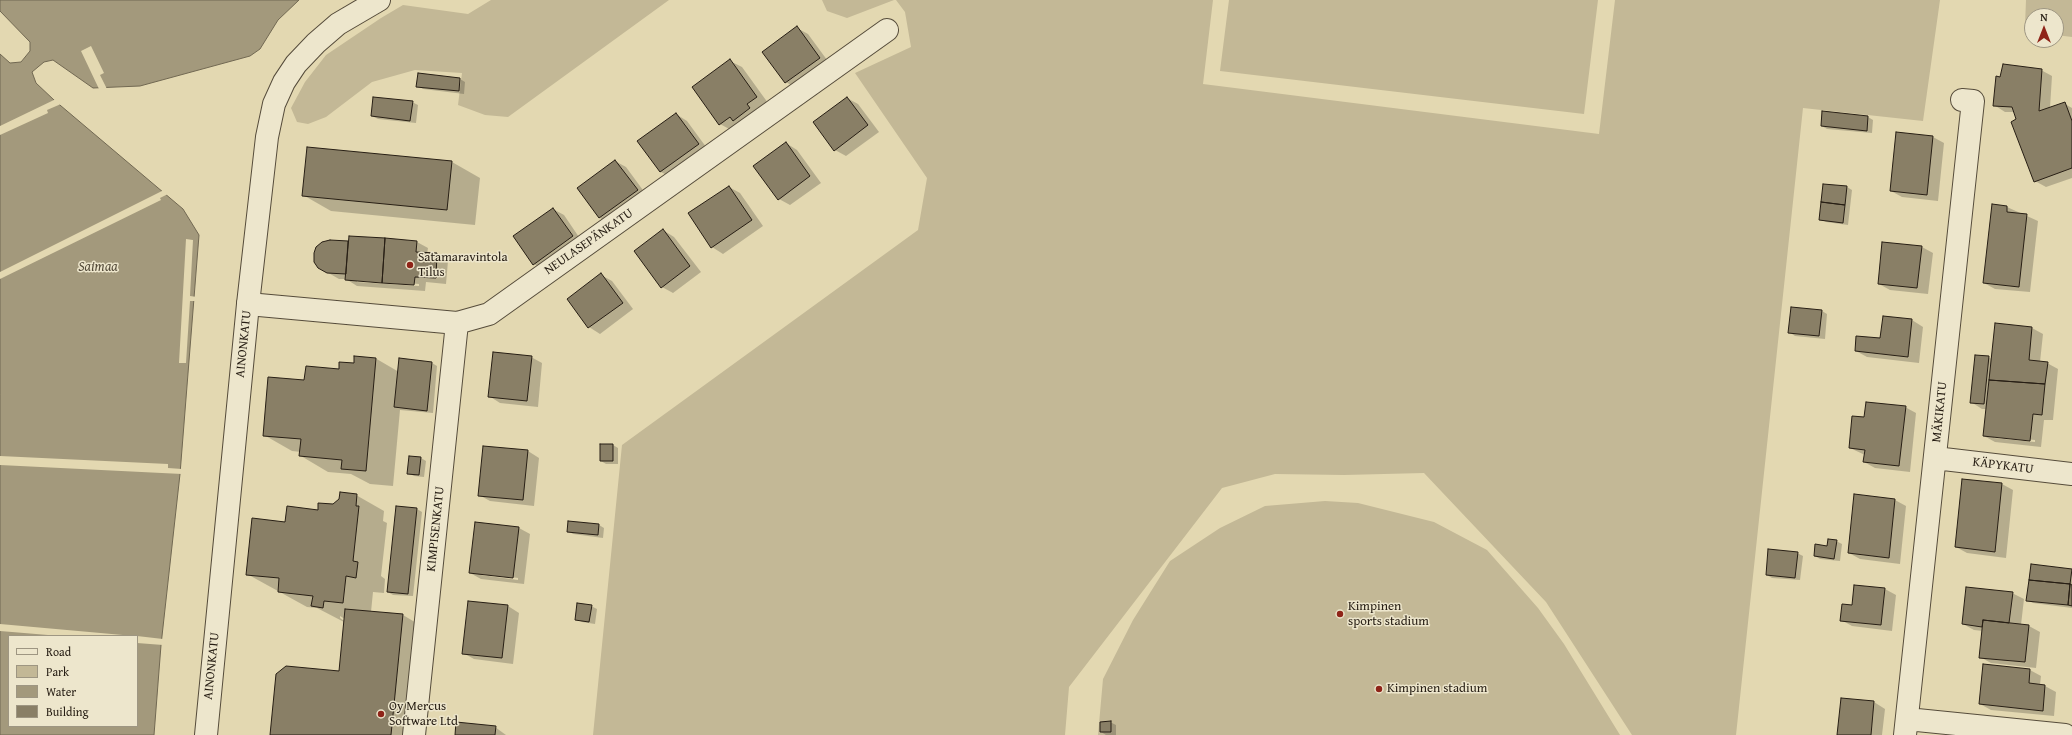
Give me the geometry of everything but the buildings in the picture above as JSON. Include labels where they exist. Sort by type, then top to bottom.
[{"type":"street","name":"AINONKATU","points":[[206,735],[248,304],[267,137],[274,104],[284,82],[296,64],[316,43],[338,24],[379,0]]},
{"type":"street","name":"NEULASEPÄNKATU","points":[[248,304],[457,323],[489,314],[886,30]]},
{"type":"street","name":"MÄKIKATU","points":[[1906,727],[1973,101],[1962,100]]},
{"type":"street","name":"KIMPISENKATU","points":[[414,735],[457,323]]},
{"type":"street","name":"KÄPYKATU","points":[[1935,458],[2072,474]]},
{"type":"street","points":[[1906,727],[2065,735]]},
{"type":"green space","points":[[491,0],[669,0],[508,117],[485,115],[458,105],[462,73],[415,70],[372,82],[326,117],[308,124],[297,122],[291,108],[305,82],[326,55],[381,18],[403,5],[468,14]]},
{"type":"green space","points":[[822,0],[894,0],[847,18],[827,11]]},
{"type":"green space","points":[[896,0],[1213,0],[1203,84],[1599,134],[1615,0],[1940,0],[1923,121],[1803,108],[1736,735],[1632,735],[1546,602],[1424,473],[1344,475],[1275,474],[1222,488],[1069,687],[1065,735],[593,735],[622,445],[918,230],[927,178],[855,73],[911,47],[905,12]]},
{"type":"green space","points":[[1229,0],[1598,0],[1584,114],[1220,71]]},
{"type":"green space","points":[[2026,0],[2072,0],[2072,37],[2064,36],[2064,8],[2026,8]]},
{"type":"green space","name":"Kimpinen sports stadium","points":[[1325,501],[1358,503],[1434,522],[1487,550],[1538,608],[1564,644],[1620,735],[1098,735],[1103,679],[1133,620],[1170,561],[1220,528],[1265,506]]},
{"type":"water","name":"Saimaa","points":[[0,0],[299,0],[278,20],[260,49],[250,56],[140,86],[93,88],[53,60],[44,62],[32,72],[36,83],[54,100],[183,209],[199,235],[180,474],[161,645],[154,735],[0,735],[0,54],[10,63],[21,62],[30,51],[30,42],[0,11]]},
{"type":"pier","points":[[91,46],[104,73],[100,75],[107,89],[99,89],[81,51]]},
{"type":"pier","points":[[56,99],[61,104],[47,110],[48,113],[0,135],[0,126]]},
{"type":"pier","points":[[164,190],[168,194],[160,198],[161,200],[0,279],[0,272]]},
{"type":"pier","points":[[186,239],[193,240],[190,296],[197,297],[197,301],[190,301],[186,363],[179,363]]},
{"type":"pier","points":[[0,456],[168,464],[168,468],[182,469],[182,474],[0,465]]},
{"type":"pier","points":[[0,624],[123,635],[48,635],[0,631]]},
{"type":"pier","points":[[138,636],[163,639],[163,645],[138,643]]},
{"type":"place","name":"Satamaravintola Tilus","points":[[410,265]]},
{"type":"place","name":"Kimpinen sports stadium","points":[[1340,614]]},
{"type":"place","name":"Kimpinen stadium","points":[[1379,689]]},
{"type":"place","name":"Oy Mercus Software Ltd","points":[[381,714]]}]
